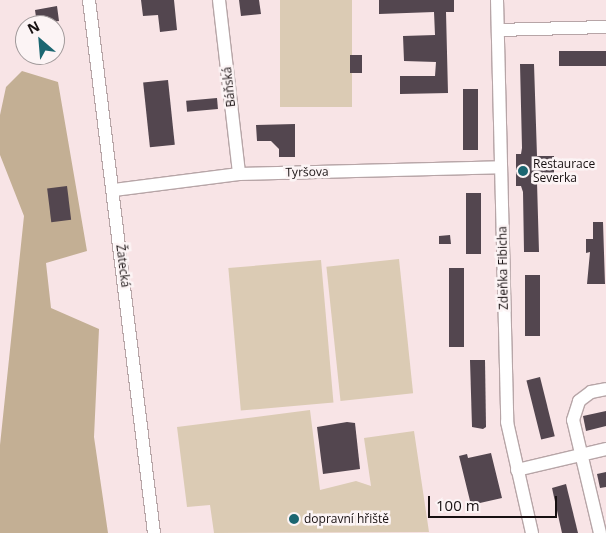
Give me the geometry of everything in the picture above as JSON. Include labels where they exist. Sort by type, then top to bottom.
[{"type":"street","name":"Žatecká","points":[[89,0],[114,190],[154,533]]},
{"type":"street","name":"Báňská","points":[[219,0],[239,174]]},
{"type":"street","name":"Zdeňka Fibicha","points":[[497,0],[507,422],[532,533]]},
{"type":"street","points":[[498,30],[606,27]]},
{"type":"street","name":"Tyršova","points":[[114,190],[239,174],[501,167]]},
{"type":"street","points":[[600,533],[573,420],[579,401],[591,392],[606,389]]},
{"type":"street","points":[[517,470],[606,449]]},
{"type":"shaded area","points":[[280,0],[352,0],[352,107],[280,107]]},
{"type":"shaded area","points":[[22,71],[58,82],[87,251],[46,263],[51,308],[99,329],[94,437],[108,533],[0,533],[0,445],[24,216],[0,155],[0,115],[6,87]]},
{"type":"shaded area","points":[[399,259],[413,393],[341,401],[326,267]]},
{"type":"shaded area","points":[[321,260],[333,402],[241,411],[228,268]]},
{"type":"shaded area","points":[[310,410],[320,490],[356,481],[371,486],[364,438],[414,431],[429,532],[214,533],[210,505],[187,507],[177,427]]},
{"type":"building","points":[[141,0],[174,0],[177,30],[160,32],[158,15],[143,16]]},
{"type":"building","points":[[239,0],[259,0],[261,14],[241,16]]},
{"type":"building","points":[[379,0],[454,0],[454,12],[446,12],[448,93],[400,94],[400,76],[435,76],[436,62],[404,61],[403,36],[435,35],[434,12],[379,14]]},
{"type":"building","points":[[57,6],[58,15],[36,15],[35,10]]},
{"type":"building","points":[[559,51],[606,51],[606,66],[559,66]]},
{"type":"building","points":[[350,55],[362,55],[362,73],[350,73]]},
{"type":"building","points":[[520,64],[534,64],[537,156],[554,156],[554,182],[537,182],[539,252],[524,252],[523,192],[521,186],[516,186],[516,154],[521,154],[522,148]]},
{"type":"building","points":[[168,80],[175,145],[150,147],[143,83]]},
{"type":"building","points":[[463,89],[478,89],[478,150],[463,150]]},
{"type":"building","points":[[217,98],[218,109],[187,112],[186,101]]},
{"type":"building","points":[[295,124],[295,157],[279,157],[279,149],[271,141],[257,141],[256,125]]},
{"type":"building","points":[[67,186],[71,220],[51,222],[47,188]]},
{"type":"building","points":[[466,193],[481,193],[481,254],[466,254]]},
{"type":"building","points":[[593,222],[603,222],[605,284],[587,284],[590,252],[586,253],[586,239],[593,239]]},
{"type":"building","points":[[450,235],[451,244],[439,244],[439,236]]},
{"type":"building","points":[[449,268],[464,268],[464,347],[449,347]]},
{"type":"building","points":[[525,275],[540,275],[540,336],[525,336]]},
{"type":"building","points":[[470,360],[485,360],[486,427],[483,429],[472,427]]},
{"type":"building","points":[[540,377],[555,436],[541,440],[526,380]]},
{"type":"building","points":[[606,411],[606,426],[586,431],[583,416]]},
{"type":"building","points":[[347,422],[355,423],[360,469],[323,474],[317,427]]},
{"type":"building","points":[[491,453],[502,498],[471,505],[459,456],[467,454],[468,458]]},
{"type":"building","points":[[606,472],[606,487],[600,488],[597,474]]},
{"type":"building","points":[[566,484],[578,533],[562,533],[552,488]]},
{"type":"place","name":"Restaurace Severka","points":[[523,171]]},
{"type":"place","name":"dopravní hřiště","points":[[294,519]]}]
